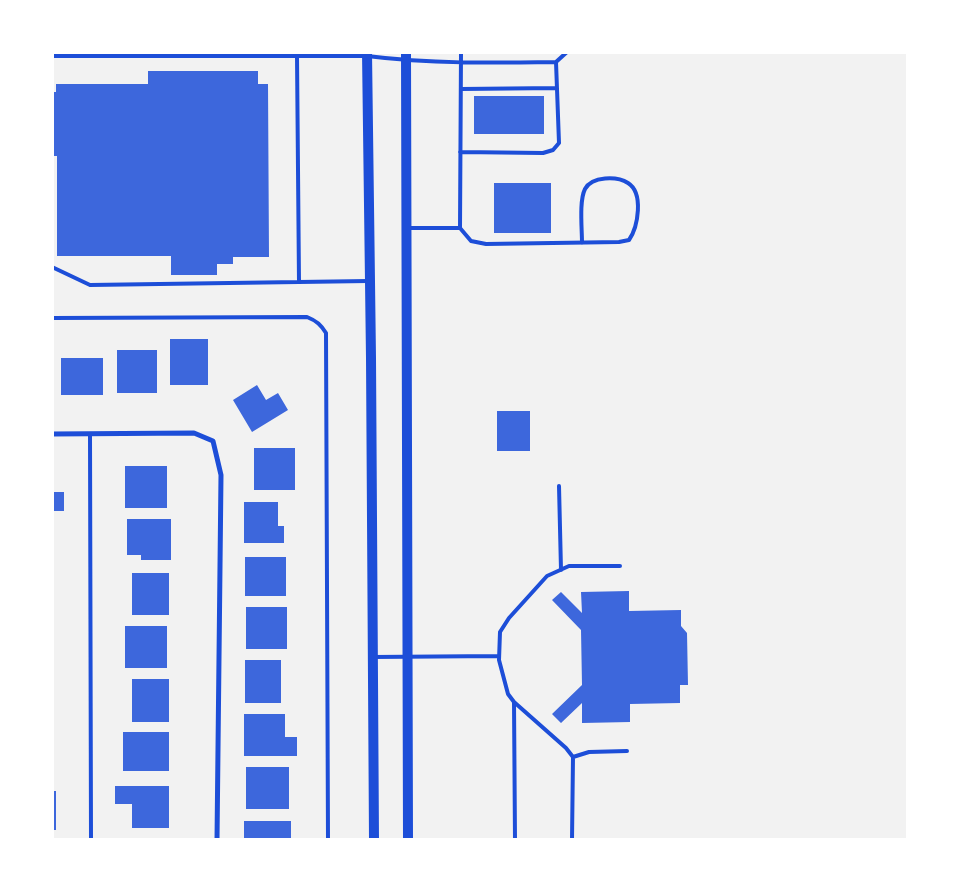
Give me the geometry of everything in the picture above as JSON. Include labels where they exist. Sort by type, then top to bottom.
[{"type":"main road","points":[[367,54],[374,840]]},
{"type":"main road","points":[[406,57],[408,840]]},
{"type":"street","points":[[52,434],[194,433],[213,442],[221,475],[217,840]]},
{"type":"lane","points":[[461,52],[460,228],[471,241],[486,244],[619,242],[629,240],[638,220],[636,194],[629,184],[618,179],[594,180],[586,186],[583,195],[582,242]]},
{"type":"lane","points":[[52,56],[208,54],[297,56],[367,54],[461,63],[556,62],[567,52]]},
{"type":"lane","points":[[297,56],[300,282]]},
{"type":"lane","points":[[460,152],[543,153],[554,150],[558,144],[556,62]]},
{"type":"lane","points":[[461,89],[557,88]]},
{"type":"lane","points":[[406,228],[460,228]]},
{"type":"lane","points":[[52,267],[90,285],[370,281]]},
{"type":"lane","points":[[52,318],[307,317],[321,325],[326,333],[328,840]]},
{"type":"lane","points":[[90,434],[91,840]]},
{"type":"lane","points":[[559,486],[560,570]]},
{"type":"lane","points":[[572,840],[573,757],[566,748],[514,702],[508,694],[499,660],[500,632],[508,618],[547,576],[569,566],[620,566]]},
{"type":"lane","points":[[373,657],[499,656]]},
{"type":"lane","points":[[514,702],[515,840]]},
{"type":"lane","points":[[573,757],[589,752],[627,751]]},
{"type":"building","points":[[148,71],[258,71],[258,84],[268,84],[269,257],[233,257],[233,264],[217,264],[217,275],[171,275],[171,256],[57,256],[57,156],[52,156],[52,92],[56,92],[56,84],[148,84]]},
{"type":"building","points":[[474,96],[544,96],[544,134],[474,134]]},
{"type":"building","points":[[494,183],[551,183],[551,233],[494,233]]},
{"type":"building","points":[[170,339],[208,339],[208,385],[170,385]]},
{"type":"building","points":[[117,350],[157,350],[157,393],[117,393]]},
{"type":"building","points":[[61,358],[103,358],[103,395],[61,395]]},
{"type":"building","points":[[257,385],[266,400],[278,393],[288,410],[252,432],[233,400]]},
{"type":"building","points":[[497,411],[530,411],[530,451],[497,451]]},
{"type":"building","points":[[254,448],[295,448],[295,490],[254,490]]},
{"type":"building","points":[[125,466],[167,466],[167,508],[125,508]]},
{"type":"building","points":[[52,492],[64,492],[64,511],[52,511]]},
{"type":"building","points":[[244,502],[278,502],[278,526],[284,526],[284,543],[244,543]]},
{"type":"building","points":[[127,519],[171,519],[171,560],[141,560],[141,555],[127,555]]},
{"type":"building","points":[[245,557],[286,557],[286,596],[245,596]]},
{"type":"building","points":[[132,573],[169,573],[169,615],[132,615]]},
{"type":"building","points":[[629,591],[629,611],[681,610],[681,626],[687,633],[688,685],[680,685],[680,703],[630,704],[630,722],[582,723],[582,703],[561,723],[552,714],[582,685],[581,630],[552,600],[561,592],[582,613],[581,592]]},
{"type":"building","points":[[246,607],[287,607],[287,649],[246,649]]},
{"type":"building","points":[[125,626],[167,626],[167,668],[125,668]]},
{"type":"building","points":[[245,660],[281,660],[281,703],[245,703]]},
{"type":"building","points":[[132,679],[169,679],[169,722],[132,722]]},
{"type":"building","points":[[244,714],[285,714],[285,737],[297,737],[297,756],[244,756]]},
{"type":"building","points":[[123,732],[169,732],[169,771],[123,771]]},
{"type":"building","points":[[246,767],[289,767],[289,809],[246,809]]},
{"type":"building","points":[[115,786],[169,786],[169,828],[132,828],[132,804],[115,804]]},
{"type":"building","points":[[52,791],[56,791],[56,830],[52,830]]},
{"type":"building","points":[[244,821],[291,821],[291,840],[244,840]]}]
